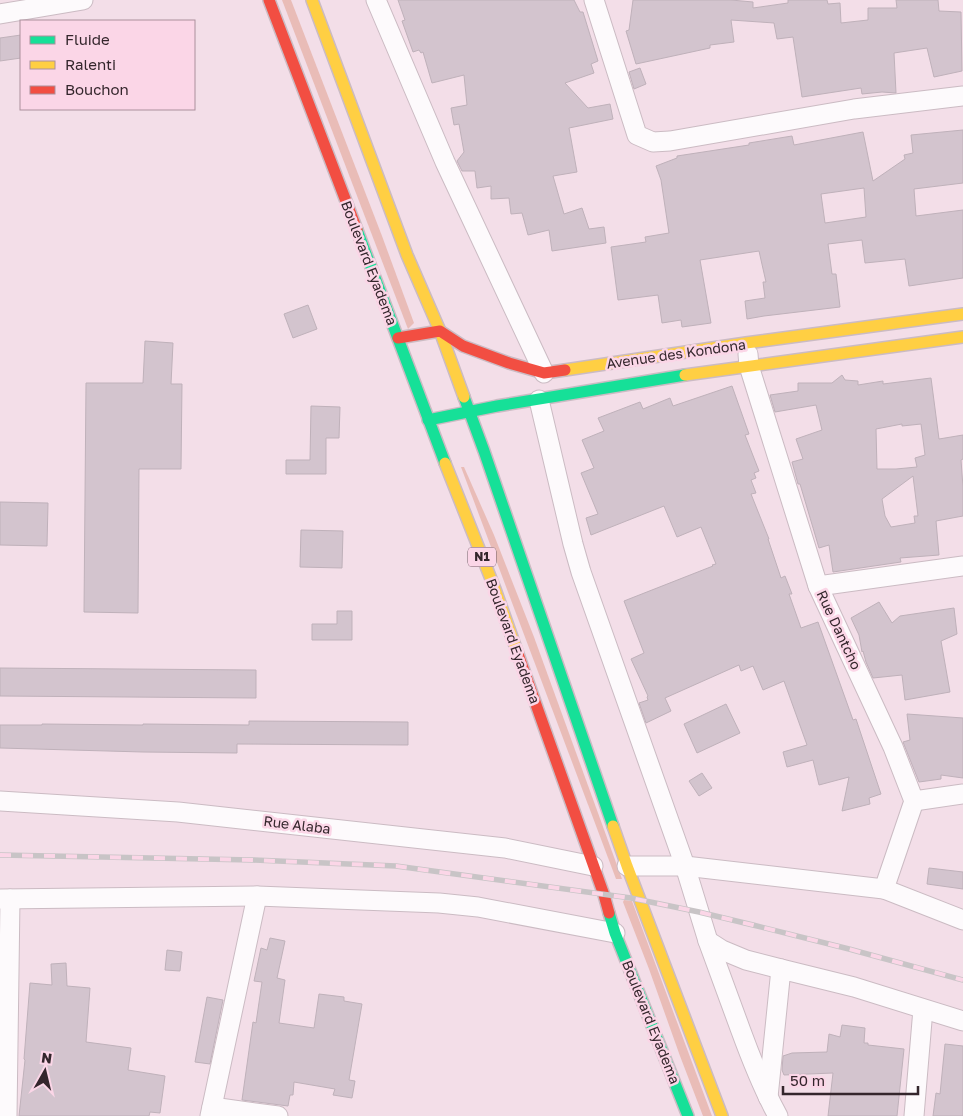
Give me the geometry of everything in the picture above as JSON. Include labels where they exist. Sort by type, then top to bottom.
[{"type":"main road","name":"Boulevard Eyadema","points":[[269,0],[428,420],[448,460],[604,895],[615,933],[688,1116]]},
{"type":"main road","name":"N1","points":[[312,0],[407,255],[440,331],[470,412],[480,452],[627,866],[722,1116]]},
{"type":"main road","name":"Avenue des Kondona","points":[[440,331],[463,346],[485,355],[544,373],[963,314]]},
{"type":"main road","points":[[398,338],[440,331]]},
{"type":"main road","name":"Avenue des Kondona","points":[[428,420],[497,406],[695,374],[963,337]]},
{"type":"street","points":[[0,14],[83,0]]},
{"type":"street","points":[[376,0],[445,162],[544,373]]},
{"type":"street","points":[[594,0],[638,135],[652,142],[670,141],[854,109],[963,96]]},
{"type":"street","name":"Rue Dantcho","points":[[746,344],[749,366],[818,586],[893,748],[914,801]]},
{"type":"street","points":[[539,400],[581,572],[685,866],[724,988],[755,1068],[778,1116]]},
{"type":"street","points":[[818,586],[963,566]]},
{"type":"street","points":[[884,890],[914,801],[963,794]]},
{"type":"street","name":"Rue Alaba","points":[[0,801],[187,813],[505,848],[593,866]]},
{"type":"street","points":[[627,866],[685,866],[884,890],[963,920]]},
{"type":"street","points":[[7,1116],[5,899],[257,896],[439,903],[478,907],[615,933]]},
{"type":"street","points":[[257,896],[211,1111],[278,1116]]},
{"type":"street","points":[[708,941],[722,950],[746,960],[854,987],[963,1021]]},
{"type":"street","points":[[768,1097],[781,969]]},
{"type":"street","points":[[914,1116],[924,1009]]},
{"type":"shaded area","points":[[282,0],[291,0],[382,236],[414,323],[408,329]]},
{"type":"shaded area","points":[[461,467],[464,467],[494,535],[534,637],[622,879],[616,879]]},
{"type":"shaded area","points":[[624,900],[632,901],[712,1116],[703,1116],[623,902]]},
{"type":"building","points":[[398,0],[574,0],[580,12],[583,12],[598,61],[591,64],[594,73],[565,83],[588,108],[610,104],[613,119],[569,128],[577,172],[553,176],[564,214],[582,208],[589,229],[604,227],[606,243],[552,251],[549,230],[528,235],[522,213],[511,214],[509,198],[491,199],[491,186],[477,188],[475,171],[462,171],[457,161],[464,152],[459,124],[454,125],[451,108],[467,105],[464,75],[432,83],[423,52],[421,53],[419,50],[413,52],[402,21],[405,20]]},
{"type":"building","points":[[633,0],[731,0],[753,2],[753,8],[788,3],[788,0],[827,0],[828,4],[840,3],[841,23],[868,20],[868,8],[897,8],[896,0],[938,0],[939,11],[961,12],[962,71],[934,77],[927,48],[894,53],[896,93],[862,94],[861,88],[802,97],[793,37],[777,39],[774,23],[731,20],[734,42],[710,45],[710,48],[636,64],[626,31],[629,30]]},
{"type":"building","points":[[20,35],[20,58],[0,61],[0,38]]},
{"type":"building","points":[[640,68],[646,84],[634,89],[629,72]]},
{"type":"building","points":[[963,130],[963,183],[914,189],[916,216],[963,210],[963,278],[909,286],[905,259],[865,263],[862,240],[828,244],[832,274],[836,274],[840,307],[747,319],[745,301],[765,298],[763,282],[766,282],[759,251],[700,260],[711,323],[682,327],[681,320],[662,323],[658,295],[618,300],[611,247],[646,242],[645,237],[669,233],[661,180],[656,166],[677,158],[677,156],[749,145],[749,143],[792,136],[794,145],[863,132],[873,181],[905,159],[904,155],[913,153],[911,135]],"holes":[[[864,188],[866,217],[825,223],[821,194]]]},
{"type":"building","points":[[308,305],[317,329],[293,338],[284,314]]},
{"type":"building","points":[[145,341],[173,343],[171,384],[182,384],[181,469],[139,469],[138,613],[84,612],[86,383],[143,383]]},
{"type":"building","points":[[842,375],[845,380],[858,381],[858,385],[883,381],[883,384],[931,378],[939,439],[963,435],[963,459],[961,460],[963,516],[936,521],[939,555],[900,558],[901,562],[833,572],[829,545],[819,548],[792,462],[803,459],[796,439],[822,430],[816,405],[775,412],[770,395],[798,391],[798,383],[832,383]],"holes":[[[902,424],[902,426],[921,424],[925,455],[915,458],[917,467],[877,469],[876,429]],[[913,476],[918,516],[914,516],[915,523],[891,527],[885,516],[882,499]]]},
{"type":"building","points":[[732,386],[749,434],[745,435],[759,471],[754,473],[756,478],[751,480],[756,493],[751,494],[769,539],[781,578],[785,576],[792,594],[789,594],[801,628],[818,622],[853,720],[856,719],[881,794],[869,798],[870,804],[842,811],[849,777],[819,785],[813,760],[787,767],[783,752],[807,745],[784,681],[763,690],[753,666],[741,671],[739,665],[665,698],[671,711],[646,723],[639,703],[648,700],[648,696],[631,659],[644,653],[624,601],[716,564],[701,527],[677,537],[664,506],[591,535],[586,518],[598,514],[581,473],[594,468],[582,440],[604,431],[598,418],[640,402],[643,409],[670,398],[673,406]]},
{"type":"building","points":[[311,406],[340,407],[339,438],[326,438],[326,474],[286,474],[286,460],[310,460]]},
{"type":"building","points":[[0,502],[48,503],[47,546],[0,545]]},
{"type":"building","points":[[301,530],[343,531],[342,568],[300,567]]},
{"type":"building","points":[[879,602],[892,623],[900,616],[954,608],[957,634],[941,641],[950,692],[905,700],[902,675],[873,678],[862,652],[859,635],[851,618]]},
{"type":"building","points":[[337,611],[352,611],[352,640],[312,640],[312,624],[337,624]]},
{"type":"building","points":[[0,668],[256,670],[256,698],[0,696]]},
{"type":"building","points":[[726,704],[740,733],[697,753],[684,724]]},
{"type":"building","points":[[907,714],[963,718],[963,778],[941,775],[941,779],[919,782],[903,742],[910,740]]},
{"type":"building","points":[[249,721],[408,722],[408,745],[237,744],[237,753],[0,748],[0,725],[249,725]]},
{"type":"building","points":[[702,773],[712,788],[699,796],[689,781]]},
{"type":"building","points":[[929,868],[963,872],[963,889],[927,884]]},
{"type":"building","points":[[270,938],[285,941],[277,978],[285,980],[279,1023],[314,1028],[319,994],[344,997],[344,1001],[362,1004],[349,1080],[355,1081],[352,1098],[333,1095],[335,1089],[294,1082],[293,1095],[290,1095],[288,1106],[242,1100],[253,1022],[256,1023],[262,982],[254,981],[261,948],[267,950]]},
{"type":"building","points":[[167,950],[182,952],[180,971],[165,970]]},
{"type":"building","points":[[66,963],[67,986],[90,988],[86,1042],[131,1048],[128,1070],[165,1076],[160,1113],[150,1112],[149,1116],[19,1116],[30,983],[52,985],[51,964]]},
{"type":"building","points":[[207,997],[223,1000],[210,1064],[195,1062]]},
{"type":"building","points":[[842,1025],[865,1028],[864,1043],[868,1043],[868,1045],[904,1049],[897,1116],[828,1116],[833,1073],[784,1075],[782,1070],[783,1056],[792,1053],[827,1052],[829,1034],[840,1037]]},
{"type":"building","points":[[945,1044],[963,1046],[963,1116],[933,1116],[936,1093],[940,1094]]},
{"type":"railway","points":[[0,855],[253,860],[396,866],[631,898],[753,925],[963,980]]},
{"type":"traffic: fast","points":[[357,230],[445,463]]},
{"type":"traffic: fast","points":[[428,420],[497,406],[685,375]]},
{"type":"traffic: fast","points":[[464,397],[613,826]]},
{"type":"traffic: fast","points":[[609,913],[615,933],[688,1116]]},
{"type":"traffic: slow","points":[[312,0],[407,255],[440,331],[464,397]]},
{"type":"traffic: slow","points":[[565,370],[746,343],[963,314]]},
{"type":"traffic: slow","points":[[685,375],[963,337]]},
{"type":"traffic: slow","points":[[445,463],[495,589],[518,654]]},
{"type":"traffic: slow","points":[[613,826],[722,1116]]},
{"type":"traffic: jam","points":[[269,0],[357,230]]},
{"type":"traffic: jam","points":[[398,338],[440,331],[463,346],[509,363],[544,373],[565,370]]},
{"type":"traffic: jam","points":[[518,654],[609,913]]}]
